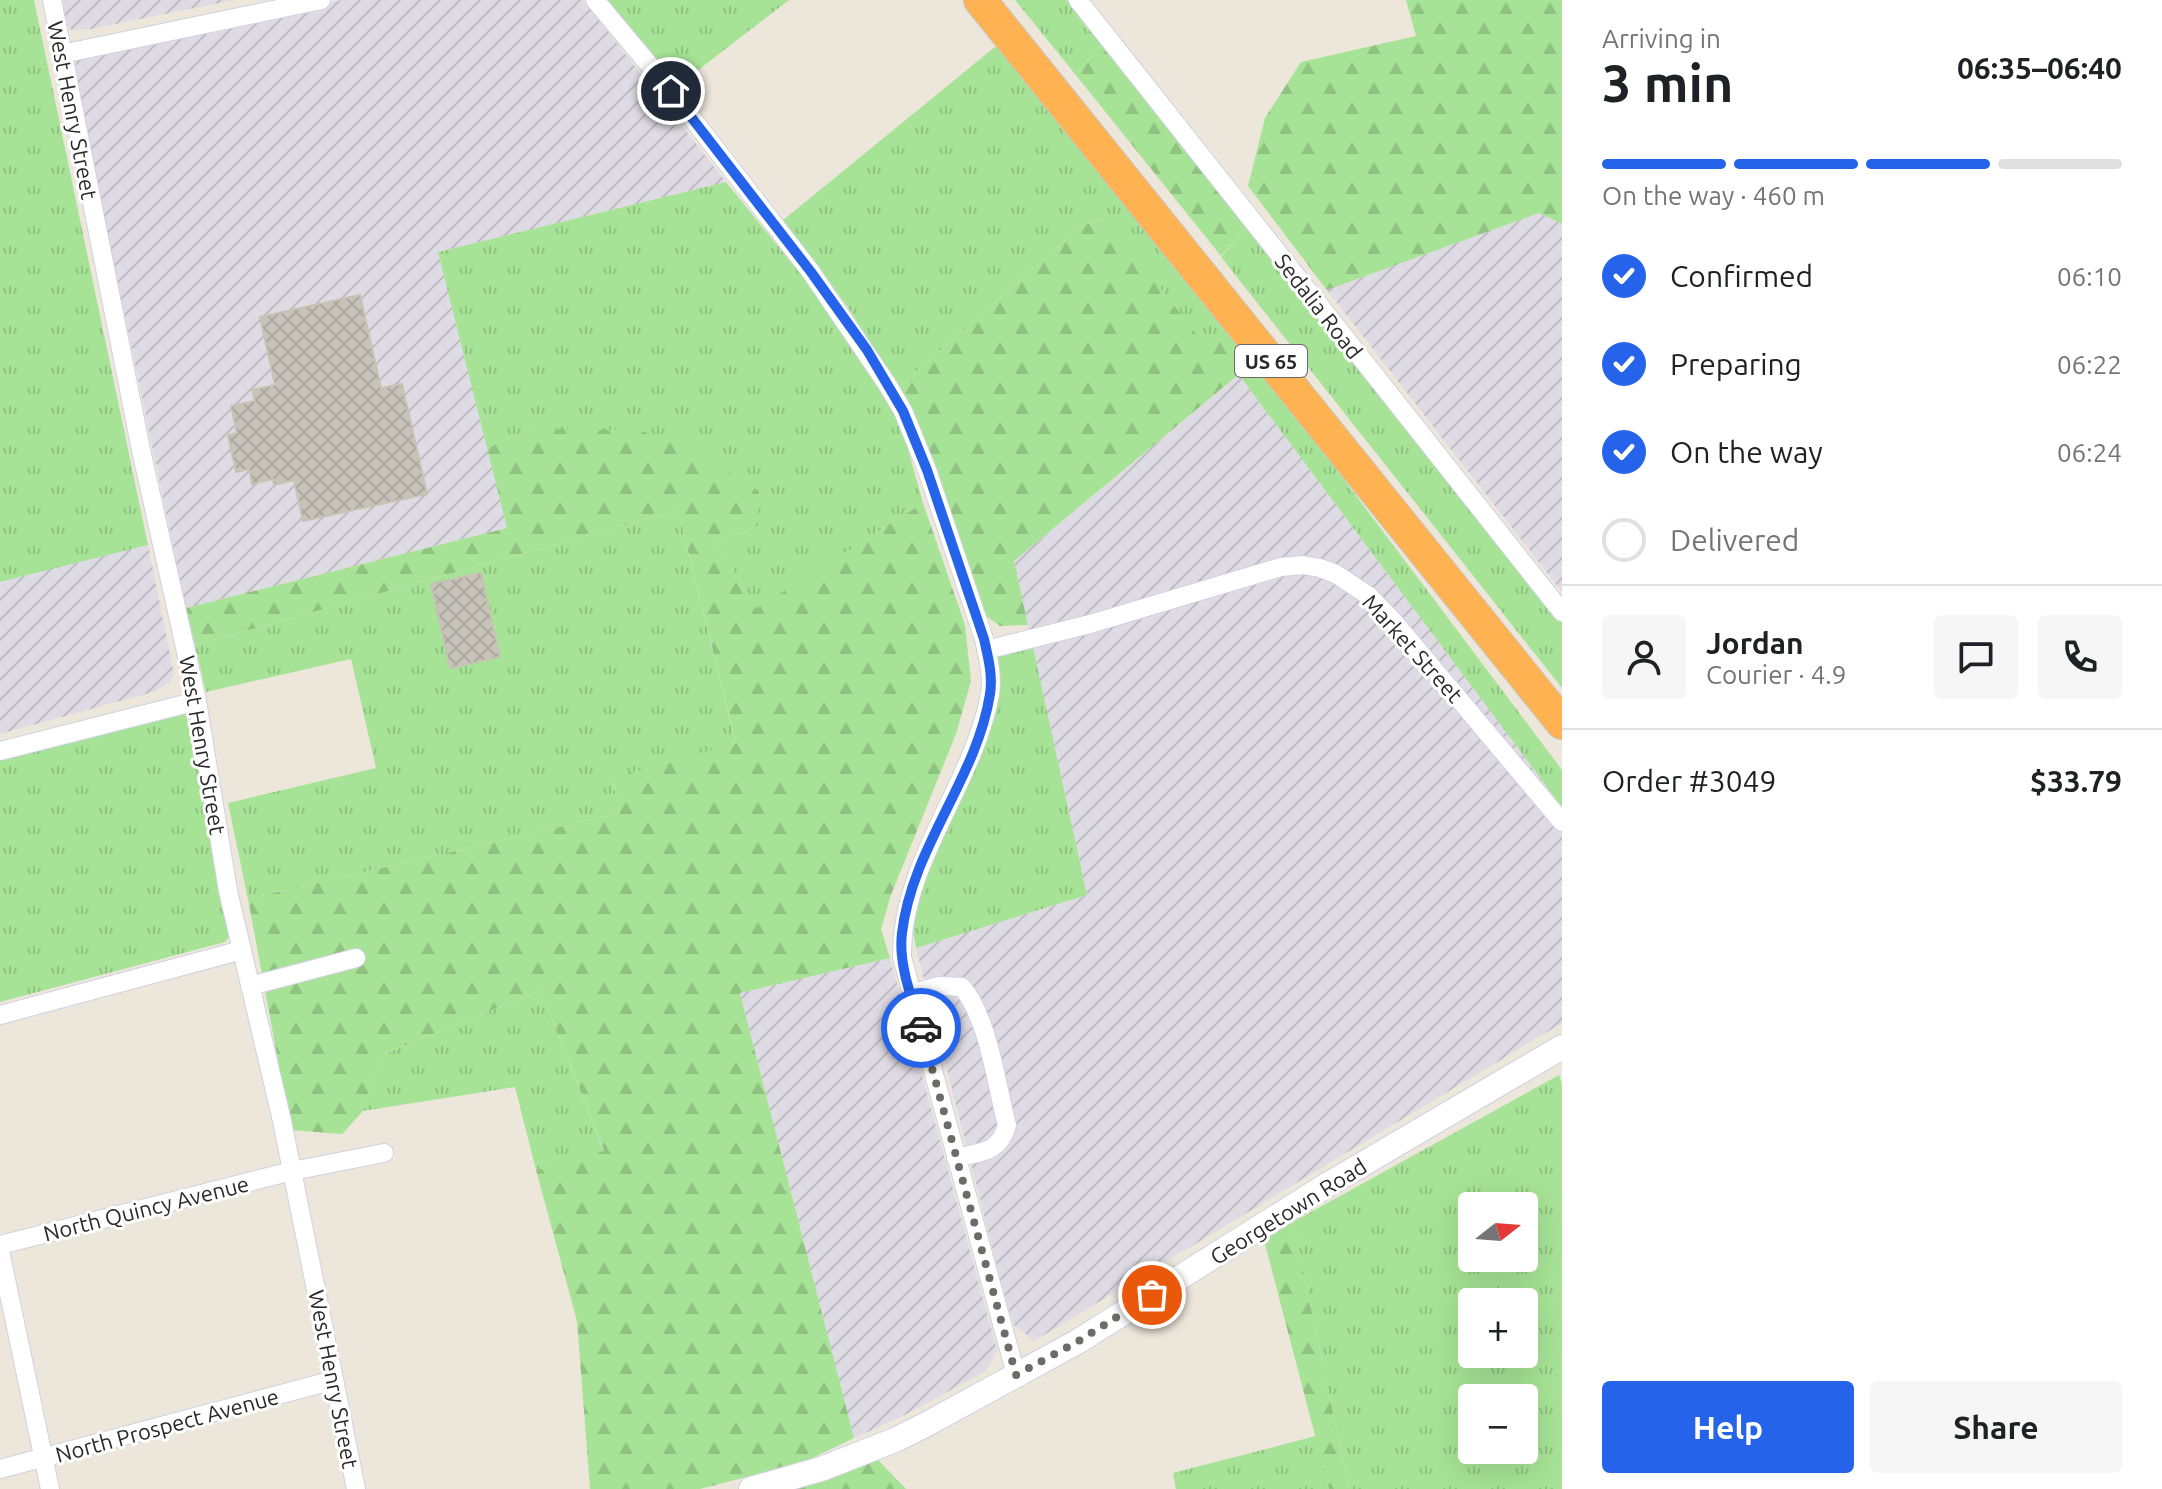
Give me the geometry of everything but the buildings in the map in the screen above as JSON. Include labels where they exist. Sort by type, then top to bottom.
[{"type":"highway","name":"US 65","points":[[980,0],[1562,723]]},
{"type":"street","name":"West Henry Street","points":[[52,0],[141,450],[197,701],[228,891],[292,1171],[356,1489]]},
{"type":"street","points":[[62,54],[321,0]]},
{"type":"street","points":[[595,0],[671,91],[811,272],[887,384],[903,411],[927,470],[990,663],[990,693],[975,745],[920,867],[901,934],[902,957],[911,994],[1016,1375]]},
{"type":"street","name":"Sedalia Road","points":[[1078,0],[1562,612]]},
{"type":"street","name":"Market Street","points":[[986,650],[1090,624],[1281,567],[1303,565],[1320,568],[1351,582],[1395,623],[1562,822]]},
{"type":"street","points":[[0,751],[197,701]]},
{"type":"street","points":[[0,1015],[242,950]]},
{"type":"street","points":[[250,986],[356,958]]},
{"type":"street","points":[[911,994],[939,986],[962,987],[977,1010],[982,1027],[1007,1125],[1003,1139],[995,1147],[956,1158]]},
{"type":"street","name":"Georgetown Road","points":[[751,1489],[821,1469],[895,1440],[1077,1342],[1327,1185],[1562,1047]]},
{"type":"street","name":"North Quincy Avenue","points":[[0,1248],[292,1171],[384,1153]]},
{"type":"street","points":[[0,1248],[50,1489]]},
{"type":"street","name":"North Prospect Avenue","points":[[0,1469],[334,1380]]},
{"type":"shaded area","points":[[58,0],[234,0],[91,29],[72,30],[62,22]]},
{"type":"shaded area","points":[[342,0],[583,0],[726,182],[438,252],[507,528],[186,608],[75,77],[76,62],[89,50]]},
{"type":"shaded area","points":[[1539,213],[1562,224],[1562,592],[1327,290]]},
{"type":"shaded area","points":[[1239,375],[1562,807],[1562,1023],[1034,1341],[1014,1325],[1005,1297],[916,948],[1087,895],[1014,561]]},
{"type":"shaded area","points":[[148,545],[174,674],[169,683],[153,692],[0,734],[0,582]]},
{"type":"shaded area","points":[[890,958],[997,1350],[986,1371],[901,1417],[854,1438],[740,993]]},
{"type":"green space","points":[[0,0],[34,0],[148,545],[0,582]]},
{"type":"green space","points":[[607,0],[789,0],[675,88]]},
{"type":"green space","points":[[1015,0],[1067,0],[1102,45],[1075,74]]},
{"type":"green space","points":[[1406,0],[1562,0],[1562,224],[1539,213],[1327,290],[1248,186],[1265,118],[1301,62],[1416,36]]},
{"type":"green space","points":[[1001,42],[1233,336],[1198,337],[1105,219],[1081,226],[899,387],[847,306],[782,221]]},
{"type":"green space","points":[[1102,45],[1248,226],[1221,256],[1075,74]]},
{"type":"green space","points":[[726,182],[840,323],[883,387],[907,446],[923,503],[757,609],[715,542],[758,526],[532,429],[487,448],[438,252]]},
{"type":"green space","points":[[1106,219],[1198,336],[1233,336],[1255,361],[1014,561],[1028,625],[1000,626],[982,613],[923,438],[899,387],[1081,226]]},
{"type":"green space","points":[[1248,226],[1562,622],[1562,688],[1221,257]]},
{"type":"green space","points":[[1255,361],[1562,770],[1562,807],[1239,375]]},
{"type":"green space","points":[[532,429],[639,430],[703,455],[759,491],[758,526],[715,542],[757,608],[923,503],[965,625],[971,681],[956,734],[891,895],[881,929],[890,958],[740,993],[854,1438],[804,1462],[700,1489],[590,1489],[577,1321],[536,1170],[604,1151],[541,990],[384,1054],[363,1111],[342,1134],[291,1130],[248,899],[620,813],[612,778],[736,743],[678,510],[195,645],[186,608],[507,528],[487,448]]},
{"type":"green space","points":[[678,510],[736,744],[612,778],[620,813],[248,899],[228,803],[376,768],[351,659],[206,692],[195,645]]},
{"type":"green space","points":[[1031,638],[1087,895],[916,948],[911,920],[916,884],[974,760],[991,661],[1006,647]]},
{"type":"green space","points":[[185,710],[232,933],[225,942],[0,1002],[0,752]]},
{"type":"green space","points":[[541,990],[604,1152],[536,1170],[515,1087],[363,1111],[384,1054]]},
{"type":"green space","points":[[1559,1075],[1562,1084],[1562,1489],[1349,1489],[1293,1222]]},
{"type":"green space","points":[[1293,1222],[1349,1489],[1329,1489],[1264,1240]]},
{"type":"green space","points":[[1316,1436],[1329,1489],[1176,1489],[1173,1473]]},
{"type":"green space","points":[[878,1460],[906,1489],[796,1489],[834,1478]]},
{"type":"way so far","points":[[921,1028],[1016,1375],[1077,1342],[1152,1295]]},
{"type":"route","points":[[671,91],[811,272],[867,350],[903,411],[927,470],[984,639],[990,663],[990,693],[975,745],[920,867],[901,934],[902,957],[921,1028]]}]
